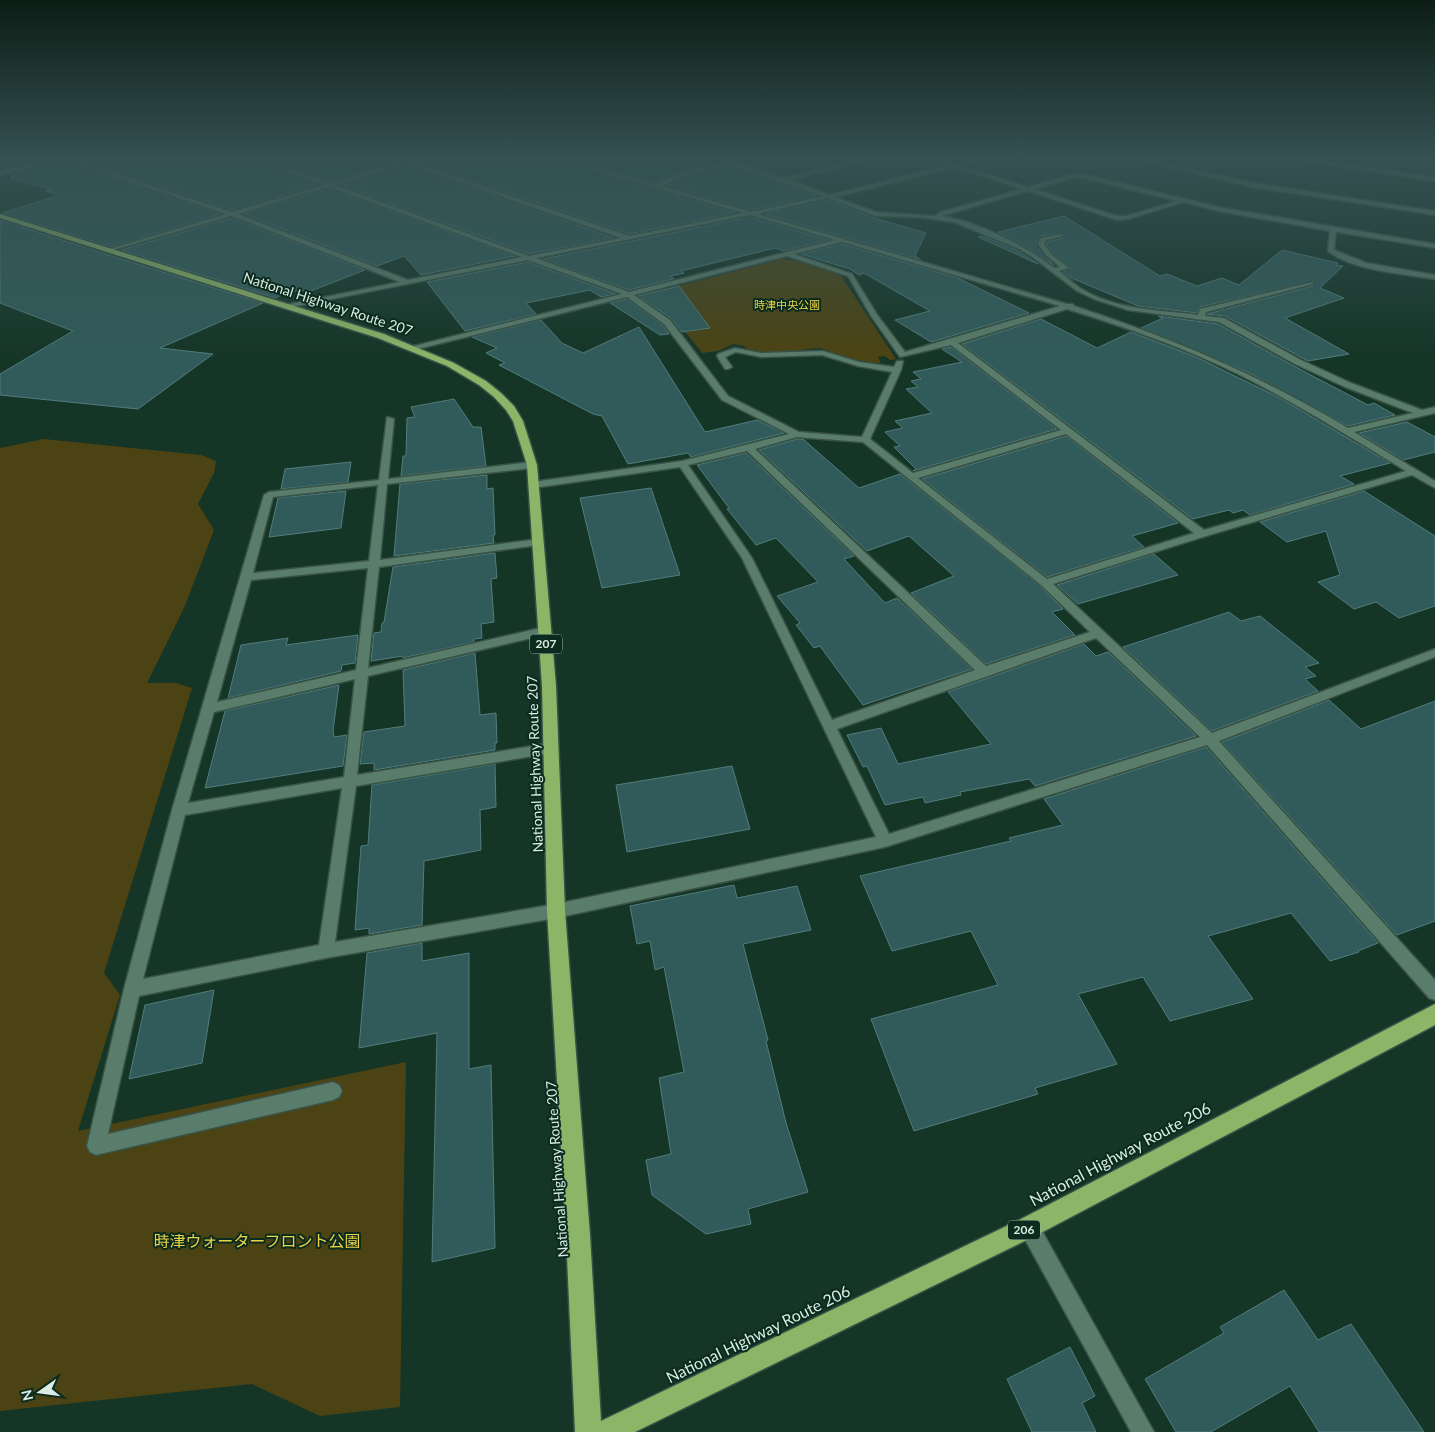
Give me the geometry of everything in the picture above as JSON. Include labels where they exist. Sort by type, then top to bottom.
[{"type":"highway","name":"National Highway Route 207","points":[[29,226],[108,252],[382,336],[458,368],[493,391],[511,409],[520,426],[532,465],[545,631],[556,911],[578,1235],[588,1432]]},
{"type":"highway","name":"National Highway Route 206","points":[[607,1432],[1029,1227],[1435,1014]]},
{"type":"street","points":[[108,252],[193,226]]},
{"type":"street","points":[[262,226],[406,282]]},
{"type":"street","points":[[442,226],[628,294],[668,322],[725,398],[797,434]]},
{"type":"street","points":[[592,226],[628,238]]},
{"type":"street","points":[[287,306],[689,226]]},
{"type":"street","points":[[796,226],[1070,306],[1143,331],[1211,358],[1280,392],[1435,485]]},
{"type":"street","points":[[968,226],[1007,242],[1036,257],[1079,290],[1096,298],[1128,308],[1221,320],[1298,362],[1348,385],[1421,413]]},
{"type":"street","points":[[1311,226],[1435,246]]},
{"type":"street","points":[[1333,230],[1330,251],[1337,256],[1435,277]]},
{"type":"street","points":[[1052,270],[1066,268],[1049,255],[1041,244],[1043,239],[1061,235]]},
{"type":"street","points":[[413,349],[842,240]]},
{"type":"street","points":[[787,254],[850,275],[875,316],[903,354]]},
{"type":"street","points":[[1201,316],[1203,311],[1311,283]]},
{"type":"street","points":[[1088,301],[1096,298]]},
{"type":"street","points":[[903,354],[952,342],[1079,303]]},
{"type":"street","points":[[952,342],[1066,432],[1202,534]]},
{"type":"street","points":[[728,367],[722,356],[735,350],[761,356],[823,353],[858,364],[897,370]]},
{"type":"street","points":[[865,440],[903,354]]},
{"type":"street","points":[[1346,431],[1435,410]]},
{"type":"street","points":[[326,951],[350,781],[390,419]]},
{"type":"street","points":[[911,477],[1066,432]]},
{"type":"street","points":[[533,485],[682,464],[797,434],[865,440],[1045,582],[1210,739],[1435,992]]},
{"type":"street","points":[[749,448],[984,671]]},
{"type":"street","points":[[682,464],[747,558],[885,841]]},
{"type":"street","points":[[333,1091],[96,1146],[132,989],[179,810],[269,495],[532,465]]},
{"type":"street","points":[[1045,582],[1413,472]]},
{"type":"street","points":[[247,577],[374,564],[538,542]]},
{"type":"street","points":[[208,709],[545,631]]},
{"type":"street","points":[[830,726],[1098,633]]},
{"type":"street","points":[[132,989],[326,951],[556,911],[885,841],[1210,739],[1435,653]]},
{"type":"street","points":[[179,810],[551,748]]},
{"type":"street","points":[[1029,1227],[1143,1432]]},
{"type":"green space","name":"時津中央公園","points":[[782,259],[813,265],[842,277],[896,359],[890,360],[885,356],[878,357],[881,363],[874,363],[847,358],[821,348],[768,353],[733,344],[718,351],[702,353],[676,320],[643,295]]},
{"type":"green space","name":"時津ウォーターフロント公園","points":[[44,439],[201,455],[216,461],[214,473],[198,504],[214,530],[184,608],[147,683],[176,683],[192,688],[104,973],[120,995],[78,1131],[406,1062],[400,1407],[320,1416],[252,1384],[0,1411],[0,448]]},
{"type":"building","points":[[0,226],[18,226],[263,303],[160,348],[213,354],[138,409],[0,395],[0,374],[73,331],[0,303]]},
{"type":"building","points":[[43,226],[181,226],[111,247]]},
{"type":"building","points":[[205,226],[252,226],[365,270],[311,291],[290,291],[275,298],[121,250]]},
{"type":"building","points":[[274,226],[431,226],[515,256],[421,275],[404,256],[377,266]]},
{"type":"building","points":[[452,226],[579,226],[614,238],[529,254]]},
{"type":"building","points":[[605,226],[670,226],[629,234]]},
{"type":"building","points":[[706,226],[780,226],[828,240],[784,251],[775,248],[681,271],[684,273],[671,276],[674,279],[629,290],[543,259]]},
{"type":"building","points":[[805,226],[901,226],[926,233],[915,256],[921,260]]},
{"type":"building","points":[[1023,226],[1080,226],[1160,276],[1167,274],[1197,286],[1222,278],[1239,285],[1282,250],[1338,263],[1336,265],[1343,266],[1320,288],[1344,298],[1285,318],[1349,354],[1308,361],[1225,316],[1207,314],[1313,286],[1314,281],[1200,307],[1197,313],[1138,306],[1069,277],[1063,272],[1071,268],[1052,253],[1046,244],[1047,242],[1063,238],[1064,233],[1041,236],[1036,243],[1054,266],[1031,250],[998,232]]},
{"type":"building","points":[[983,236],[1018,251],[1038,264],[978,237]]},
{"type":"building","points":[[842,244],[958,278],[1029,313],[931,342],[895,320],[930,311],[864,273],[859,275],[850,269],[801,254]]},
{"type":"building","points":[[528,262],[616,294],[601,297],[590,290],[526,303],[536,314],[465,331],[427,282]]},
{"type":"building","points":[[679,286],[710,328],[682,332],[671,318],[638,296]]},
{"type":"building","points":[[627,299],[663,325],[669,334],[660,335],[610,303]]},
{"type":"building","points":[[1158,316],[1218,324],[1368,405],[1374,403],[1395,415],[1348,426],[1249,373],[1141,328],[1163,318]]},
{"type":"building","points":[[1041,319],[1097,348],[1131,332],[1196,357],[1280,398],[1390,463],[1340,476],[1354,484],[1250,515],[1243,510],[1233,513],[1229,510],[1193,519],[962,344]]},
{"type":"building","points":[[541,320],[562,343],[583,353],[639,327],[705,432],[757,420],[784,433],[691,457],[688,453],[628,464],[602,416],[593,414],[499,365],[505,363],[486,353],[497,348],[472,337]]},
{"type":"building","points":[[951,347],[1057,429],[913,471],[916,469],[894,447],[900,446],[885,432],[903,428],[895,421],[932,413],[906,389],[918,387],[911,381],[921,379],[913,372],[962,362],[942,349]]},
{"type":"building","points":[[454,399],[473,427],[481,427],[486,466],[401,476],[403,456],[406,456],[407,418],[415,417],[411,407]]},
{"type":"building","points":[[1407,422],[1435,437],[1435,452],[1403,460],[1359,433]]},
{"type":"building","points":[[1066,436],[1178,523],[1132,536],[1144,547],[1047,577],[922,479]]},
{"type":"building","points":[[803,439],[859,488],[900,474],[1040,586],[1063,609],[1052,612],[1075,635],[986,664],[911,593],[954,576],[909,536],[867,551],[759,450]]},
{"type":"building","points":[[746,453],[854,556],[844,559],[885,603],[897,598],[972,669],[863,705],[820,646],[814,648],[796,625],[800,623],[777,596],[818,582],[776,538],[756,545],[727,509],[729,508],[697,465]]},
{"type":"building","points":[[351,462],[348,482],[281,489],[285,469]]},
{"type":"building","points":[[487,475],[487,489],[493,488],[494,543],[394,556],[400,484]]},
{"type":"building","points":[[651,488],[680,575],[602,588],[580,498]]},
{"type":"building","points":[[346,491],[341,528],[269,537],[278,498]]},
{"type":"building","points":[[1364,491],[1435,536],[1435,606],[1399,618],[1376,602],[1354,609],[1318,582],[1340,575],[1326,531],[1287,542],[1260,522]]},
{"type":"building","points":[[495,553],[497,578],[491,579],[494,622],[481,624],[482,638],[474,639],[474,642],[403,658],[403,656],[371,661],[374,633],[381,632],[382,623],[384,622],[393,567]]},
{"type":"building","points":[[1154,554],[1178,575],[1078,604],[1057,585]]},
{"type":"building","points":[[1229,612],[1241,621],[1260,616],[1319,663],[1305,667],[1316,676],[1305,679],[1318,691],[1212,731],[1123,647]]},
{"type":"building","points":[[358,635],[355,663],[342,665],[341,671],[228,698],[241,645],[288,638],[286,645]]},
{"type":"building","points":[[1084,644],[1096,656],[1108,652],[1196,736],[1035,786],[1029,779],[960,792],[961,795],[925,803],[923,797],[885,805],[867,766],[863,767],[847,735],[881,728],[898,764],[991,744],[948,692]]},
{"type":"building","points":[[475,653],[480,715],[496,713],[497,743],[495,743],[495,750],[374,770],[374,763],[360,764],[364,732],[405,726],[403,670]]},
{"type":"building","points":[[339,685],[333,731],[334,737],[347,735],[343,766],[205,788],[225,711]]},
{"type":"building","points":[[1329,700],[1361,729],[1435,701],[1435,921],[1397,935],[1222,742]]},
{"type":"building","points":[[1206,747],[1378,943],[1359,952],[1330,961],[1291,913],[1208,936],[1253,999],[1170,1021],[1143,977],[1078,994],[1117,1064],[1035,1088],[1038,1094],[914,1131],[871,1019],[998,985],[971,931],[892,951],[860,876],[1011,841],[1009,838],[1063,825],[1044,799]]},
{"type":"building","points":[[495,764],[496,807],[480,810],[481,850],[424,861],[422,925],[369,934],[369,928],[355,930],[361,846],[368,845],[372,785]]},
{"type":"building","points":[[732,766],[750,829],[627,852],[616,785]]},
{"type":"building","points":[[734,885],[737,898],[797,886],[811,930],[743,944],[768,1040],[766,1041],[786,1123],[808,1192],[748,1209],[751,1224],[706,1234],[652,1195],[646,1160],[671,1154],[659,1078],[684,1072],[664,967],[655,970],[650,941],[637,944],[630,906]]},
{"type":"building","points":[[422,943],[422,961],[469,953],[469,1069],[491,1065],[495,1248],[432,1262],[437,1033],[359,1048],[367,953]]},
{"type":"building","points":[[214,990],[202,1063],[129,1079],[145,1005]]},
{"type":"building","points":[[1284,1290],[1318,1340],[1351,1324],[1424,1432],[1319,1432],[1290,1386],[1211,1432],[1176,1432],[1145,1379],[1224,1333],[1220,1327]]},
{"type":"building","points":[[1070,1347],[1095,1396],[1082,1403],[1096,1432],[1032,1432],[1007,1379]]}]
